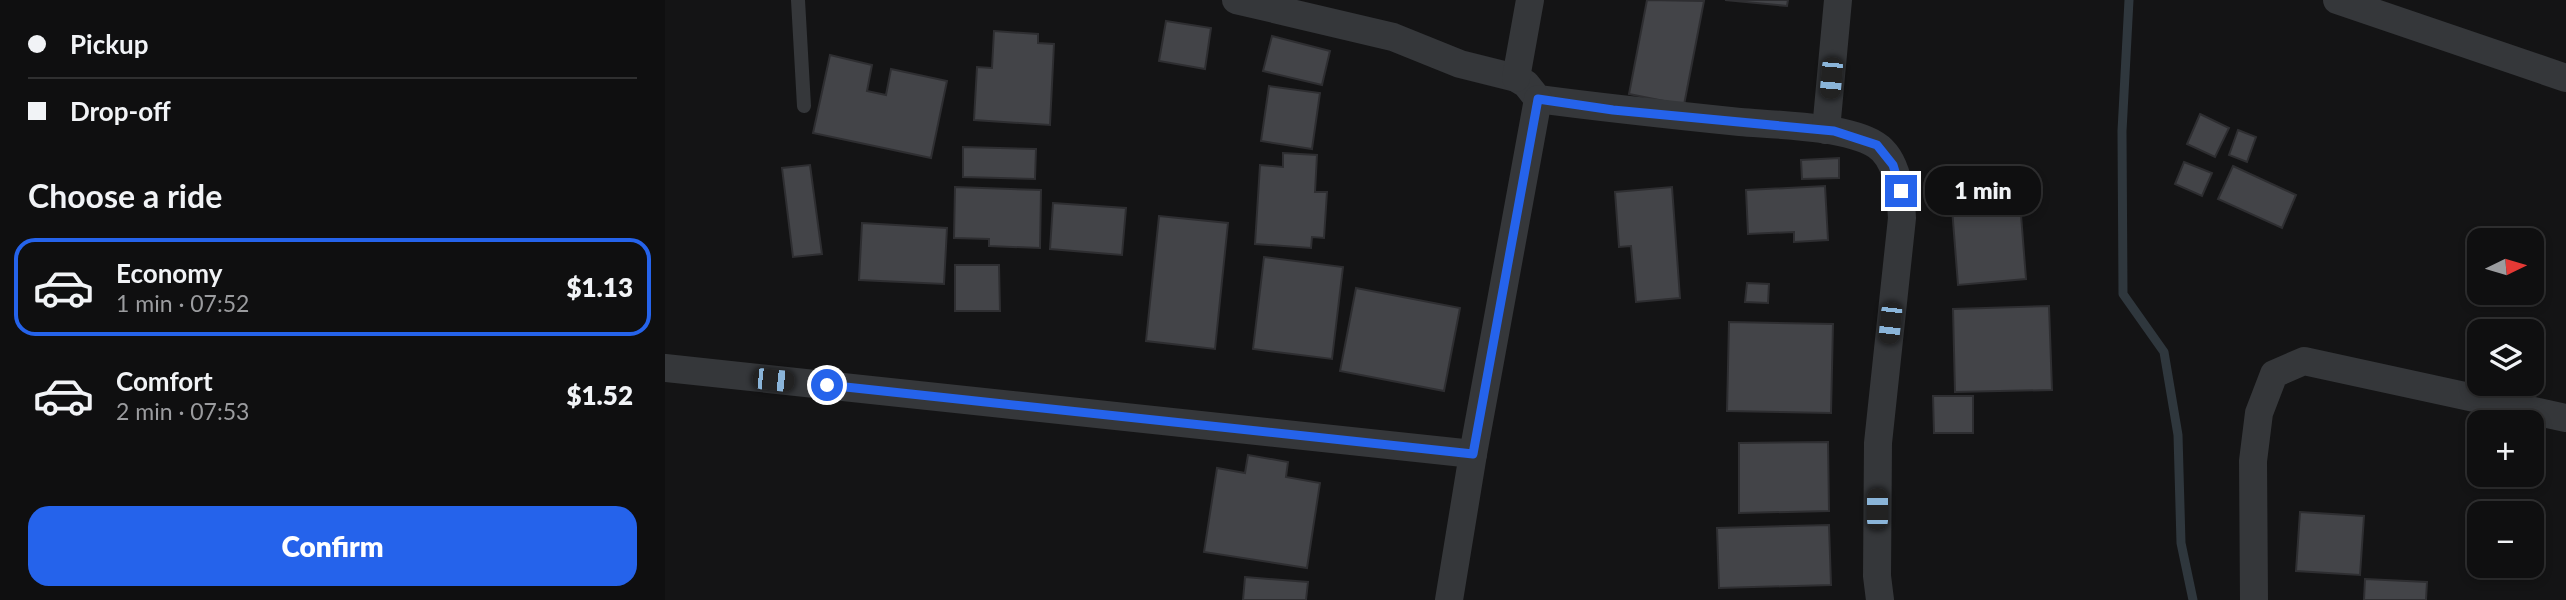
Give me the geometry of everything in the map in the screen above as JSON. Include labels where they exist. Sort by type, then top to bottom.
[{"type":"street","points":[[1236,0],[1393,37],[1460,64],[1516,78],[1526,84],[1538,99],[1613,110],[1826,130],[1877,145],[1893,165],[1901,191],[1902,218],[1878,443],[1877,576],[1880,600]]},
{"type":"street","points":[[1516,78],[1530,0]]},
{"type":"street","points":[[1826,130],[1838,0]]},
{"type":"street","points":[[2337,0],[2566,78]]},
{"type":"street","points":[[1449,600],[1538,99]]},
{"type":"street","points":[[2254,600],[2253,461],[2259,412],[2274,374],[2304,361],[2566,418]]},
{"type":"street","points":[[665,368],[1473,454]]},
{"type":"lane","points":[[798,0],[804,106]]},
{"type":"building","points":[[1647,0],[1704,1],[1684,105],[1629,94]]},
{"type":"building","points":[[1725,0],[1788,0],[1787,6]]},
{"type":"building","points":[[1166,21],[1211,28],[1205,69],[1159,61]]},
{"type":"building","points":[[994,31],[1038,34],[1038,43],[1054,44],[1050,125],[974,120],[977,67],[992,68]]},
{"type":"building","points":[[1272,36],[1330,51],[1322,85],[1263,71]]},
{"type":"building","points":[[830,55],[872,65],[867,91],[886,95],[891,69],[947,81],[931,158],[813,133]]},
{"type":"building","points":[[1269,86],[1320,93],[1312,149],[1261,141]]},
{"type":"building","points":[[2200,114],[2229,128],[2215,157],[2187,144]]},
{"type":"building","points":[[2238,130],[2256,137],[2247,162],[2229,155]]},
{"type":"building","points":[[963,147],[1036,149],[1035,179],[963,177]]},
{"type":"building","points":[[1283,153],[1317,155],[1315,192],[1327,192],[1324,238],[1312,237],[1311,248],[1255,244],[1260,165],[1283,167]]},
{"type":"building","points":[[1839,158],[1839,178],[1802,179],[1801,160]]},
{"type":"building","points":[[2184,162],[2212,173],[2202,196],[2175,184]]},
{"type":"building","points":[[810,165],[822,254],[793,257],[782,168]]},
{"type":"building","points":[[2233,166],[2296,195],[2282,228],[2218,199]]},
{"type":"building","points":[[1825,186],[1828,240],[1794,242],[1794,232],[1748,234],[1746,190]]},
{"type":"building","points":[[955,187],[1041,190],[1040,248],[989,246],[989,239],[954,238]]},
{"type":"building","points":[[1672,187],[1680,298],[1636,302],[1631,246],[1619,247],[1615,192]]},
{"type":"building","points":[[2020,202],[2026,279],[1958,285],[1952,208]]},
{"type":"building","points":[[1053,203],[1126,208],[1122,255],[1050,249]]},
{"type":"building","points":[[1159,216],[1228,223],[1215,349],[1146,341]]},
{"type":"building","points":[[862,223],[947,228],[944,284],[859,280]]},
{"type":"building","points":[[1264,257],[1343,267],[1332,359],[1253,349]]},
{"type":"building","points":[[955,265],[999,265],[1000,311],[955,311]]},
{"type":"building","points":[[1747,283],[1769,284],[1768,303],[1745,302]]},
{"type":"building","points":[[1356,288],[1460,308],[1444,391],[1340,371]]},
{"type":"building","points":[[2049,306],[2052,390],[1955,392],[1953,309]]},
{"type":"building","points":[[1729,322],[1833,324],[1831,413],[1727,411]]},
{"type":"building","points":[[1933,396],[1973,396],[1973,433],[1934,433]]},
{"type":"building","points":[[1828,442],[1829,511],[1739,513],[1739,443]]},
{"type":"building","points":[[1248,455],[1288,462],[1286,477],[1320,483],[1307,568],[1204,552],[1217,468],[1245,473]]},
{"type":"building","points":[[2300,512],[2364,516],[2360,575],[2296,571]]},
{"type":"building","points":[[1829,525],[1831,585],[1719,588],[1717,528]]},
{"type":"building","points":[[1245,577],[1308,582],[1306,600],[1243,600]]},
{"type":"building","points":[[2365,579],[2427,582],[2426,600],[2364,600]]},
{"type":"waterway","points":[[2129,0],[2122,131],[2123,294],[2164,352],[2178,435],[2181,543],[2193,600]]},
{"type":"route","points":[[827,385],[1473,454],[1538,99],[1613,110],[1834,131],[1877,145],[1893,165],[1901,191]]}]
